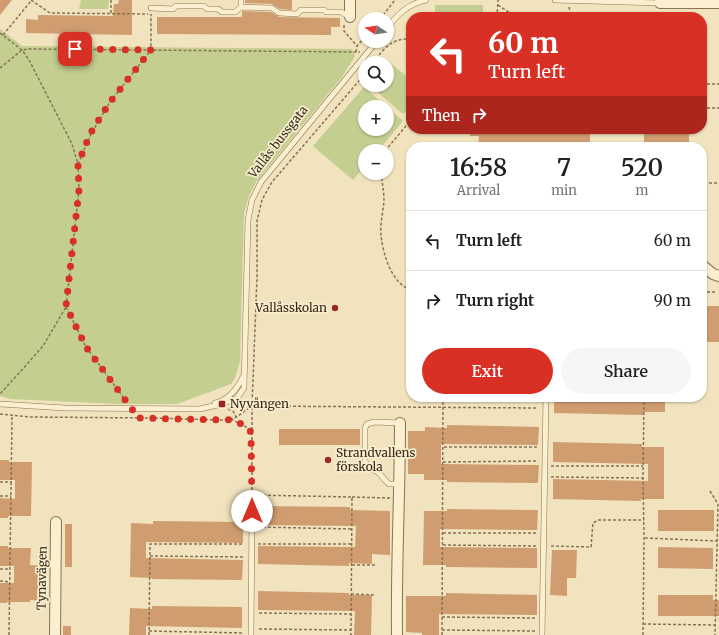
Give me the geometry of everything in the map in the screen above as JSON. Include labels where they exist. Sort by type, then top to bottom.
[{"type":"street","points":[[350,0],[350,17]]},
{"type":"street","points":[[660,2],[719,4]]},
{"type":"street","points":[[707,269],[713,274],[719,276]]},
{"type":"street","points":[[397,635],[396,583],[400,484],[400,423]]},
{"type":"street","name":"Tynavägen","points":[[55,635],[56,522]]},
{"type":"lane","points":[[241,0],[241,7]]},
{"type":"lane","points":[[394,20],[415,2],[426,0]]},
{"type":"lane","points":[[555,0],[660,2]]},
{"type":"lane","points":[[151,8],[173,9],[176,6],[204,6],[207,9],[218,9],[222,12],[235,12],[241,7],[272,8],[279,13],[297,14],[301,10],[324,10],[326,12],[341,12],[350,17]]},
{"type":"lane","name":"Vallås bussgata","points":[[0,404],[65,408],[174,409],[218,402],[231,395],[238,387],[244,374],[248,220],[252,200],[261,182],[371,48]]},
{"type":"lane","points":[[542,633],[542,546],[545,477],[546,402]]},
{"type":"lane","points":[[400,423],[374,422],[367,424],[365,428],[365,461],[368,468],[379,472],[384,480],[389,484],[400,484]]},
{"type":"lane","points":[[251,632],[252,511]]},
{"type":"path","points":[[3,35],[31,0],[50,13],[151,14]]},
{"type":"path","points":[[111,0],[111,13]]},
{"type":"path","points":[[386,12],[395,0]]},
{"type":"path","points":[[497,12],[498,0]]},
{"type":"path","points":[[569,0],[570,12]]},
{"type":"path","points":[[498,5],[508,12]]},
{"type":"path","points":[[78,164],[90,134],[110,102],[151,50],[151,8]]},
{"type":"path","points":[[350,17],[344,24],[344,31],[357,46],[356,52]]},
{"type":"path","points":[[0,33],[22,50],[29,60],[72,144],[78,164],[79,190],[66,306],[43,346],[0,394]]},
{"type":"path","points":[[0,68],[22,50],[29,49],[368,52],[379,56],[395,41],[406,38]]},
{"type":"path","points":[[252,511],[251,432],[257,277],[257,221],[259,208],[272,182],[358,82]]},
{"type":"path","points":[[707,84],[719,84]]},
{"type":"path","points":[[707,108],[719,108]]},
{"type":"path","points":[[391,144],[406,126]]},
{"type":"path","points":[[382,180],[383,188],[381,233],[383,246],[395,277],[406,287]]},
{"type":"path","points":[[707,183],[719,183]]},
{"type":"path","points":[[707,292],[716,292]]},
{"type":"path","points":[[66,306],[86,347],[137,418]]},
{"type":"path","points":[[442,635],[444,462],[443,402]]},
{"type":"path","points":[[642,635],[644,402]]},
{"type":"path","points":[[0,414],[12,416],[222,420],[236,417],[252,406],[545,408]]},
{"type":"path","points":[[224,408],[233,411],[236,417]]},
{"type":"path","points":[[9,635],[12,416]]},
{"type":"path","points":[[229,419],[241,424],[251,432]]},
{"type":"path","points":[[444,447],[545,447]]},
{"type":"path","points":[[444,462],[643,466]]},
{"type":"path","points":[[545,477],[643,478]]},
{"type":"path","points":[[0,482],[12,482]]},
{"type":"path","points":[[710,491],[718,504],[715,635]]},
{"type":"path","points":[[252,495],[399,498]]},
{"type":"path","points":[[0,496],[11,496]]},
{"type":"path","points":[[351,635],[352,497]]},
{"type":"path","points":[[443,545],[591,547],[593,526],[595,521],[644,520]]},
{"type":"path","points":[[252,527],[352,529]]},
{"type":"path","points":[[443,533],[543,534]]},
{"type":"path","points":[[644,538],[717,541]]},
{"type":"path","points":[[149,635],[150,544],[352,544]]},
{"type":"path","points":[[150,556],[252,557]]},
{"type":"path","points":[[352,565],[376,565]]},
{"type":"path","points":[[0,568],[10,569]]},
{"type":"path","points":[[0,581],[10,582]]},
{"type":"path","points":[[352,594],[376,595]]},
{"type":"path","points":[[251,612],[351,614]]},
{"type":"path","points":[[442,617],[542,618]]},
{"type":"path","points":[[643,624],[715,625]]},
{"type":"path","points":[[150,631],[251,632],[351,630]]},
{"type":"path","points":[[442,630],[542,633]]},
{"type":"green space","points":[[81,0],[109,0],[108,9],[79,9]]},
{"type":"green space","points":[[435,5],[483,5],[483,12],[435,12]]},
{"type":"green space","points":[[0,29],[22,46],[352,49],[355,56],[342,77],[256,182],[249,196],[244,213],[240,361],[235,378],[231,384],[177,404],[118,404],[10,399],[0,396]]},
{"type":"green space","points":[[394,66],[406,76],[406,111],[403,114],[394,106],[394,100],[387,100],[377,92],[394,92]]},
{"type":"green space","points":[[360,92],[370,92],[379,100],[358,100],[358,136],[390,136],[384,144],[358,144],[358,174],[353,180],[313,146]]},
{"type":"green space","points":[[394,113],[403,121],[394,132]]},
{"type":"building","points":[[0,0],[12,0],[0,15]]},
{"type":"building","points":[[119,0],[132,0],[132,35],[26,33],[26,19],[38,20],[38,15],[113,16],[114,4],[118,4]]},
{"type":"building","points":[[245,0],[292,0],[292,10],[280,9],[272,4],[245,3]]},
{"type":"building","points":[[242,11],[271,12],[279,17],[340,18],[340,27],[331,27],[331,35],[157,34],[157,17],[242,17]]},
{"type":"building","points":[[470,134],[590,134],[590,142],[478,142],[479,136],[470,136]]},
{"type":"building","points":[[644,134],[689,134],[689,142],[644,142]]},
{"type":"building","points":[[707,306],[719,306],[719,342],[707,342]]},
{"type":"building","points":[[554,402],[665,402],[665,412],[643,412],[643,415],[554,413]]},
{"type":"building","points":[[447,425],[539,427],[538,445],[441,444],[441,464],[539,465],[538,483],[447,482],[447,480],[424,480],[424,474],[408,474],[408,431],[425,431],[425,427],[447,428]]},
{"type":"building","points":[[279,429],[360,429],[360,445],[279,445]]},
{"type":"building","points":[[553,442],[642,444],[642,447],[664,447],[664,499],[641,499],[641,501],[553,499],[553,479],[648,481],[648,464],[553,462]]},
{"type":"building","points":[[0,460],[9,460],[9,462],[32,462],[31,516],[8,516],[8,518],[0,518],[0,498],[15,499],[15,480],[0,480]]},
{"type":"building","points":[[258,506],[350,507],[350,510],[390,511],[390,555],[372,554],[372,564],[349,563],[349,566],[258,564],[258,546],[355,547],[356,526],[258,525]]},
{"type":"building","points":[[447,509],[538,510],[537,530],[440,529],[440,547],[537,548],[537,568],[446,567],[446,565],[423,565],[424,511],[447,511]]},
{"type":"building","points":[[658,510],[714,510],[714,531],[658,531]]},
{"type":"building","points":[[153,521],[243,522],[243,543],[146,542],[146,558],[243,560],[242,580],[152,579],[130,577],[131,523],[153,524]]},
{"type":"building","points":[[65,524],[72,524],[72,567],[65,567]]},
{"type":"building","points":[[0,546],[8,546],[8,548],[31,548],[30,565],[47,566],[46,601],[30,600],[30,602],[0,603],[0,583],[14,583],[14,566],[0,566]]},
{"type":"building","points":[[658,547],[713,548],[713,569],[658,568]]},
{"type":"building","points":[[552,550],[577,550],[576,578],[567,578],[567,596],[550,595]]},
{"type":"building","points":[[258,591],[372,595],[371,635],[354,635],[355,611],[258,610]]},
{"type":"building","points":[[446,593],[537,595],[537,615],[439,614],[439,635],[422,635],[422,633],[406,632],[406,596],[446,596]]},
{"type":"building","points":[[658,595],[713,595],[713,600],[719,600],[719,616],[658,616]]},
{"type":"building","points":[[152,606],[242,607],[242,628],[146,626],[146,635],[129,635],[130,608],[152,609]]},
{"type":"building","points":[[63,626],[71,626],[71,635],[63,635]]},
{"type":"place","name":"Vallåsskolan","points":[[335,308]]},
{"type":"place","name":"Nyvången","points":[[222,404]]},
{"type":"place","name":"Strandvallens förskola","points":[[328,460]]},
{"type":"route","points":[[75,49],[151,50],[110,102],[90,134],[78,164],[79,190],[69,293],[66,306],[86,347],[137,418],[229,419],[248,428],[251,432],[252,511]]}]
